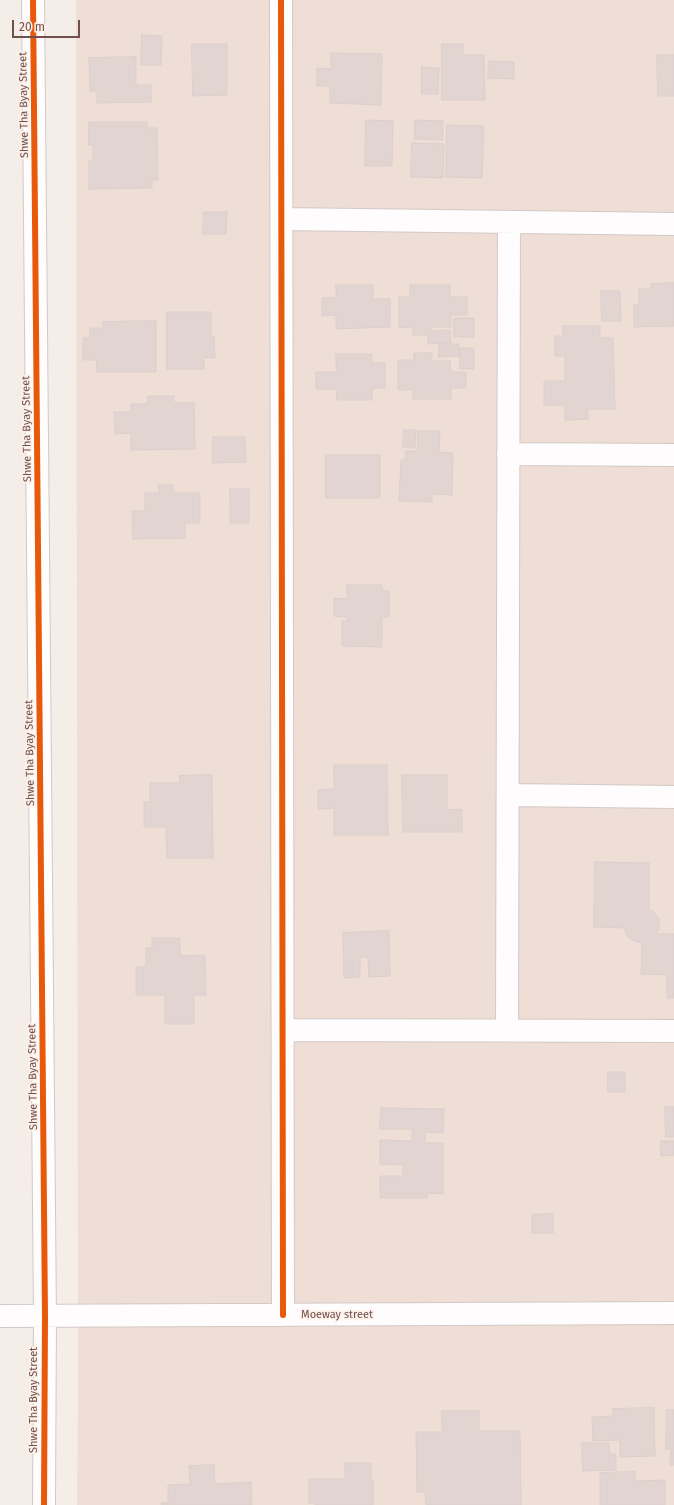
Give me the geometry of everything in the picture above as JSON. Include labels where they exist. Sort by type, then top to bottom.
[{"type":"street","name":"Shwe Tha Byay Street","points":[[33,0],[45,1316],[44,1505]]},
{"type":"street","points":[[282,0],[283,1315]]},
{"type":"street","points":[[282,219],[674,224]]},
{"type":"street","points":[[508,1030],[509,222]]},
{"type":"street","points":[[508,454],[674,456]]},
{"type":"street","points":[[508,795],[674,796]]},
{"type":"street","points":[[283,1030],[674,1031]]},
{"type":"street","name":"Moeway street","points":[[0,1316],[674,1313]]},
{"type":"shaded area","points":[[76,0],[674,0],[674,1505],[77,1505]]},
{"type":"building","points":[[142,35],[162,36],[161,65],[141,65]]},
{"type":"building","points":[[192,44],[227,44],[227,95],[193,96]]},
{"type":"building","points":[[442,44],[463,44],[463,55],[484,55],[485,100],[442,100]]},
{"type":"building","points":[[331,53],[382,54],[381,105],[330,103],[330,86],[317,86],[317,68],[331,69]]},
{"type":"building","points":[[657,55],[674,55],[674,96],[658,96]]},
{"type":"building","points":[[136,57],[136,85],[151,85],[151,102],[97,103],[97,91],[90,91],[89,58]]},
{"type":"building","points":[[489,61],[514,62],[514,79],[488,78]]},
{"type":"building","points":[[422,67],[439,68],[438,94],[422,94]]},
{"type":"building","points":[[366,120],[393,121],[392,166],[365,166]]},
{"type":"building","points":[[415,120],[443,121],[443,140],[415,139]]},
{"type":"building","points":[[89,122],[147,122],[147,128],[157,128],[158,180],[152,180],[152,188],[89,189],[89,161],[93,161],[93,145],[89,145]]},
{"type":"building","points":[[447,125],[484,126],[482,178],[446,177]]},
{"type":"building","points":[[412,143],[444,144],[443,178],[411,177]]},
{"type":"building","points":[[204,212],[227,212],[226,234],[203,234]]},
{"type":"building","points":[[674,283],[674,326],[634,327],[634,305],[639,305],[639,289],[651,289],[651,284]]},
{"type":"building","points":[[336,285],[373,285],[373,299],[390,299],[390,327],[336,329],[336,315],[322,316],[322,298],[336,298]]},
{"type":"building","points":[[410,285],[450,285],[450,297],[467,297],[467,315],[451,315],[451,327],[432,327],[431,331],[450,330],[451,343],[428,344],[428,335],[413,335],[413,327],[399,328],[399,297],[410,297]]},
{"type":"building","points":[[601,291],[620,291],[621,321],[602,321]]},
{"type":"building","points":[[167,312],[211,312],[211,337],[214,337],[215,358],[204,358],[204,369],[167,369]]},
{"type":"building","points":[[454,318],[474,318],[474,337],[454,337]]},
{"type":"building","points":[[156,321],[156,372],[96,372],[97,360],[83,360],[83,338],[90,338],[90,328],[103,328],[103,322]]},
{"type":"building","points":[[563,326],[600,326],[600,338],[613,338],[615,409],[588,409],[588,419],[565,420],[565,405],[544,405],[544,381],[565,381],[565,356],[555,356],[555,336],[563,336]]},
{"type":"building","points":[[439,344],[459,344],[459,356],[439,357]]},
{"type":"building","points":[[460,348],[474,348],[474,369],[460,369]]},
{"type":"building","points":[[414,353],[432,353],[432,361],[450,361],[451,372],[466,372],[466,388],[451,388],[451,399],[413,399],[413,390],[398,390],[398,360],[414,360]]},
{"type":"building","points":[[336,354],[372,354],[372,363],[385,363],[385,388],[372,388],[372,400],[337,400],[336,389],[316,389],[316,372],[336,372]]},
{"type":"building","points":[[148,396],[174,396],[174,403],[194,403],[195,449],[131,450],[131,433],[115,434],[114,412],[131,412],[131,404],[148,404]]},
{"type":"building","points":[[404,430],[416,430],[415,448],[403,447]]},
{"type":"building","points":[[418,431],[440,431],[439,452],[453,453],[452,495],[432,494],[432,502],[399,501],[401,460],[405,460],[406,451],[417,451]]},
{"type":"building","points":[[213,437],[245,437],[246,462],[213,463]]},
{"type":"building","points":[[326,455],[380,455],[380,498],[326,498]]},
{"type":"building","points":[[159,485],[173,485],[173,493],[200,493],[200,523],[185,523],[185,538],[133,539],[132,511],[145,511],[145,493],[159,493]]},
{"type":"building","points":[[230,489],[249,489],[249,523],[231,523]]},
{"type":"building","points":[[347,585],[382,585],[383,590],[389,591],[389,617],[382,617],[382,647],[342,646],[342,621],[347,621],[347,617],[334,616],[334,598],[347,599]]},
{"type":"building","points":[[334,765],[387,765],[388,835],[334,835],[334,808],[318,809],[318,790],[334,789]]},
{"type":"building","points":[[212,775],[213,858],[167,858],[166,827],[144,827],[144,802],[150,802],[150,783],[180,783],[179,776]]},
{"type":"building","points":[[402,775],[447,775],[447,810],[462,809],[462,832],[403,832]]},
{"type":"building","points":[[595,862],[649,863],[649,909],[655,913],[659,920],[659,928],[656,934],[674,934],[674,998],[667,998],[667,975],[641,974],[642,943],[634,941],[628,937],[624,928],[594,927]]},
{"type":"building","points":[[389,931],[390,976],[369,977],[368,957],[360,957],[360,977],[344,978],[343,933]]},
{"type":"building","points":[[152,938],[180,938],[180,956],[205,955],[206,995],[194,995],[194,1024],[165,1024],[165,995],[136,995],[136,967],[146,967],[146,948],[152,948]]},
{"type":"building","points":[[608,1072],[625,1072],[625,1092],[608,1092]]},
{"type":"building","points":[[665,1107],[674,1107],[674,1137],[666,1137]]},
{"type":"building","points":[[381,1108],[444,1109],[443,1133],[425,1132],[425,1143],[443,1143],[443,1194],[427,1193],[427,1198],[380,1198],[380,1176],[403,1176],[403,1165],[380,1164],[380,1140],[412,1141],[412,1129],[380,1129]]},
{"type":"building","points":[[661,1141],[674,1141],[674,1155],[661,1156]]},
{"type":"building","points":[[553,1214],[553,1233],[532,1233],[532,1215]]},
{"type":"building","points":[[654,1408],[655,1456],[620,1457],[620,1440],[593,1441],[592,1417],[613,1416],[613,1409]]},
{"type":"building","points":[[667,1410],[674,1410],[674,1465],[670,1465],[671,1449],[666,1449]]},
{"type":"building","points":[[442,1411],[479,1411],[479,1431],[520,1431],[521,1505],[426,1505],[425,1492],[417,1492],[416,1432],[442,1432]]},
{"type":"building","points":[[582,1443],[609,1443],[610,1455],[616,1454],[616,1470],[583,1471]]},
{"type":"building","points":[[345,1463],[371,1463],[373,1505],[315,1505],[315,1503],[309,1503],[309,1479],[345,1479]]},
{"type":"building","points":[[214,1465],[215,1484],[251,1482],[252,1505],[161,1505],[161,1503],[168,1502],[168,1485],[190,1484],[189,1466]]},
{"type":"building","points":[[635,1472],[635,1481],[665,1480],[665,1505],[600,1505],[600,1473]]},
{"type":"cycle path","points":[[33,0],[45,1316],[44,1505]]},
{"type":"cycle path","points":[[281,0],[283,1315]]}]
